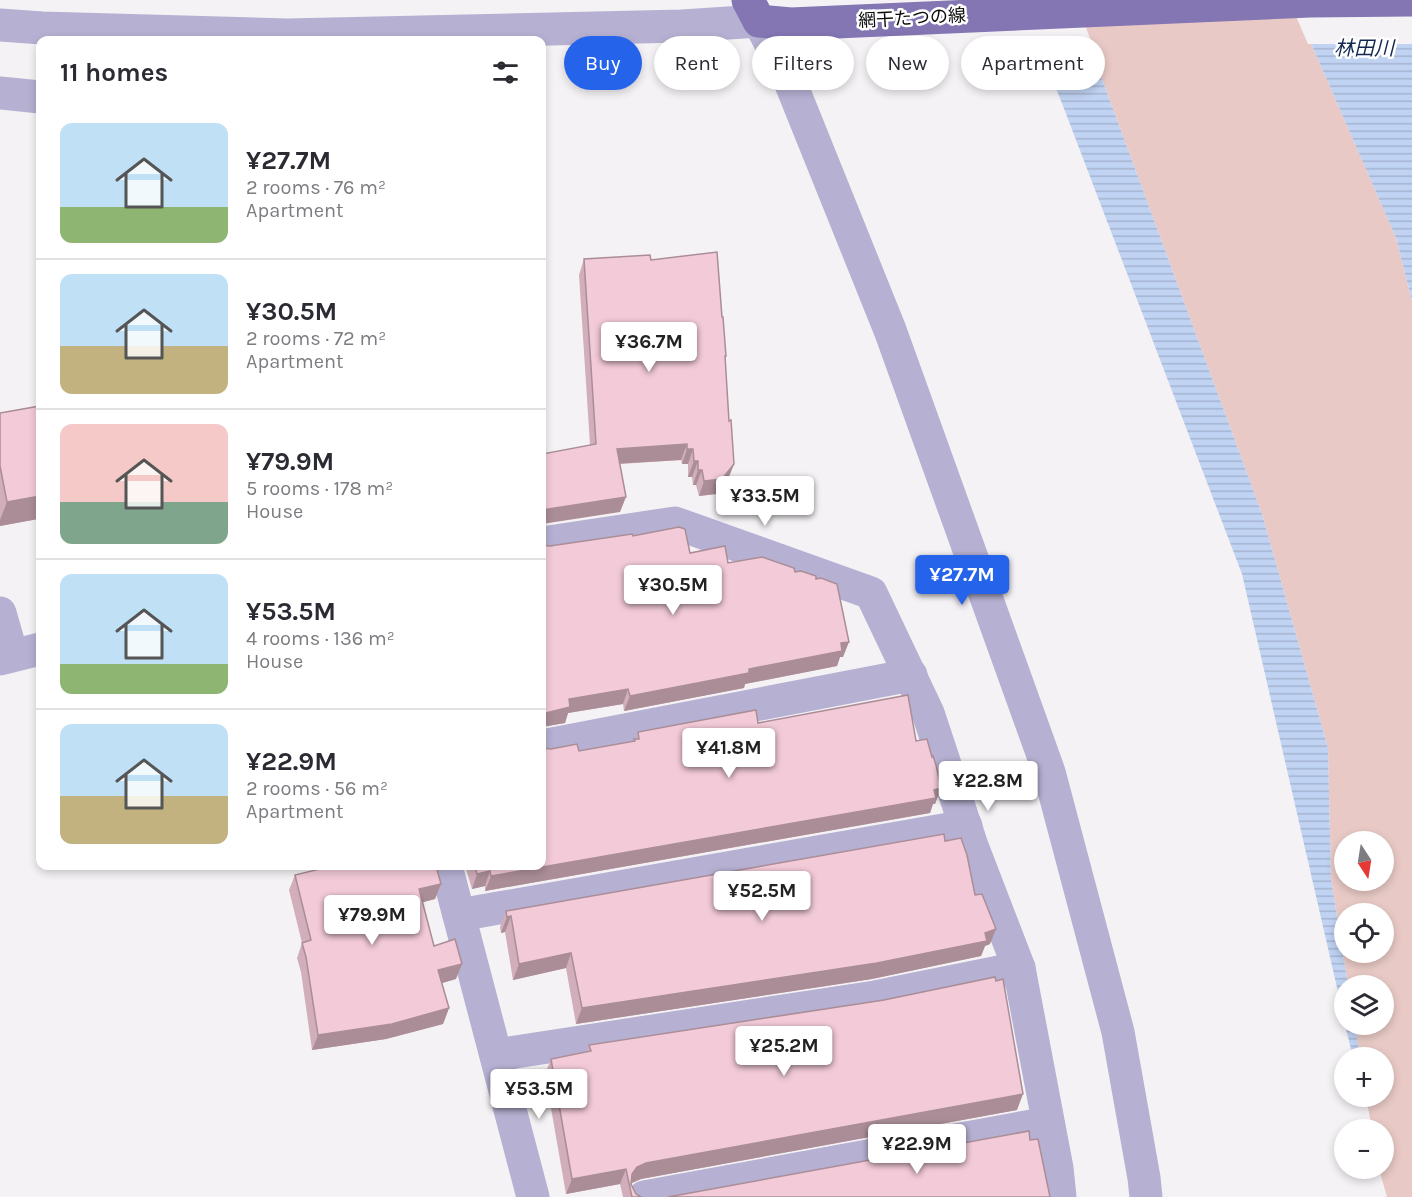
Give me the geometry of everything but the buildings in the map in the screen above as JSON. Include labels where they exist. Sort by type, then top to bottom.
[{"type":"main road","name":"網干たつの線","points":[[766,15],[1412,0]]},
{"type":"street","points":[[0,25],[287,35],[672,26],[766,15],[791,84],[890,330],[1049,772],[1118,1032],[1146,1197]]},
{"type":"street","points":[[0,93],[36,97]]},
{"type":"street","points":[[546,542],[675,523],[871,593],[928,712],[966,826],[1019,968],[1057,1168],[1060,1197]]},
{"type":"street","points":[[0,613],[18,654]]},
{"type":"street","points":[[546,745],[911,675]]},
{"type":"street","points":[[459,915],[966,826]]},
{"type":"street","points":[[447,870],[533,1197]]},
{"type":"street","points":[[496,1055],[875,997],[1019,968]]},
{"type":"street","points":[[644,1197],[1048,1123]]},
{"type":"shaded area","points":[[1073,0],[1292,0],[1396,238],[1412,301],[1412,1197],[1387,1197],[1382,1179],[1394,1179],[1394,1119],[1370,1119],[1368,1107],[1394,1107],[1394,1047],[1358,1047],[1357,1035],[1394,1035],[1394,975],[1346,975],[1344,963],[1394,963],[1394,903],[1335,903],[1331,879],[1328,748],[1262,514],[1105,87],[1105,36],[1086,36]]},
{"type":"water","points":[[1021,0],[1073,0],[1086,36],[1035,36]]},
{"type":"water","name":"林田川","points":[[1292,0],[1412,22],[1412,301],[1396,238]]},
{"type":"water","points":[[1105,87],[1262,514],[1328,748],[1331,879],[1335,903],[1334,963],[1344,963],[1346,975],[1334,975],[1242,574],[1057,90],[1105,90]]},
{"type":"water","points":[[1348,1035],[1357,1035],[1358,1047],[1350,1047]]},
{"type":"pier","points":[[1018,0],[1076,0],[1089,36],[1032,36]]},
{"type":"pier","points":[[1289,0],[1412,13],[1412,44],[1308,44]]}]
